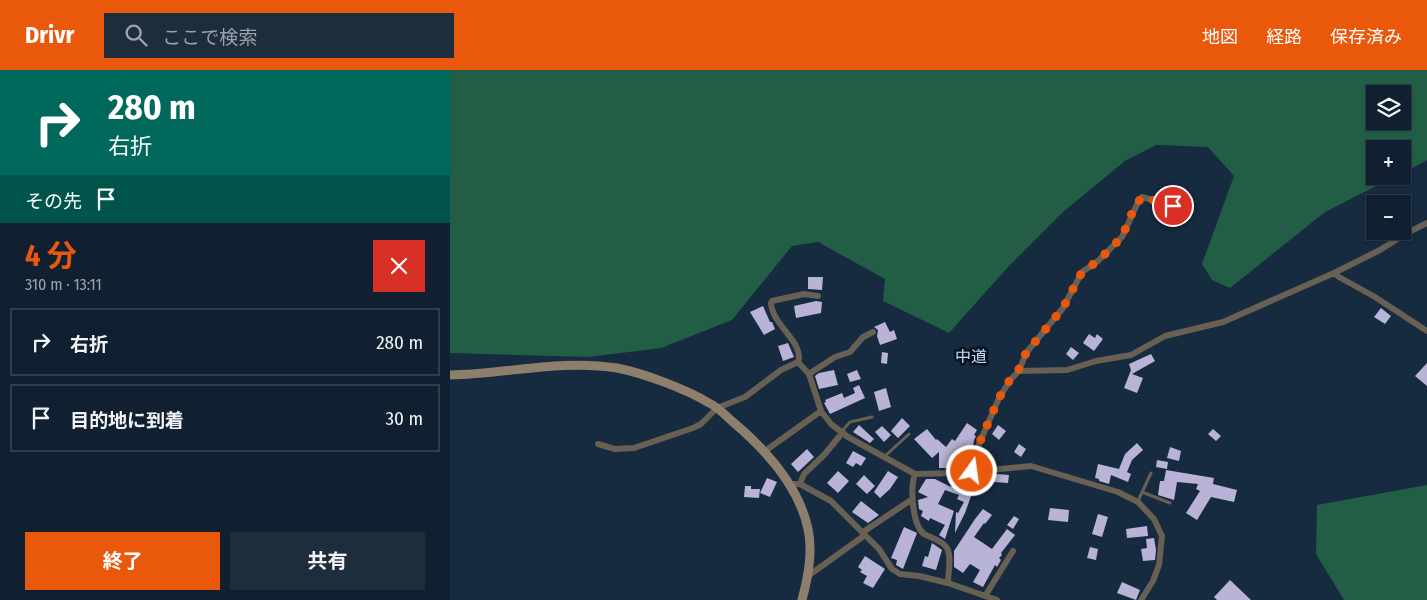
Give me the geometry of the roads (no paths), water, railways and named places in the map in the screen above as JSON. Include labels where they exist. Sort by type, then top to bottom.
[{"type":"main road","points":[[450,375],[574,366],[617,368],[647,376],[702,399],[717,408],[765,451],[788,484],[801,509],[808,528],[810,542],[808,576],[802,600]]},
{"type":"street","points":[[972,471],[979,444],[999,398],[1011,378],[1018,371],[1026,353],[1063,308],[1082,272],[1098,261],[1122,237],[1135,206],[1142,197],[1191,211]]},
{"type":"street","points":[[1018,371],[1067,370],[1096,361],[1132,355],[1164,336],[1223,322],[1334,273],[1380,250],[1407,232],[1427,223]]},
{"type":"street","points":[[1334,273],[1427,331]]},
{"type":"street","points":[[598,444],[616,449],[640,446],[701,424],[717,408],[746,397],[781,370],[798,362],[800,356],[792,339],[774,317],[772,301],[804,294],[818,296]]},
{"type":"street","points":[[809,374],[835,357],[850,352],[863,337],[873,332]]},
{"type":"street","points":[[798,362],[809,374],[821,411],[831,424],[915,474],[1031,466],[1118,492],[1138,502],[1154,519],[1162,536],[1159,565],[1153,581],[1141,600]]},
{"type":"street","points":[[765,451],[821,411]]},
{"type":"street","points":[[800,484],[804,474],[824,455],[842,432]]},
{"type":"street","points":[[915,474],[911,500],[922,533],[942,542],[946,547],[949,555],[948,583]]},
{"type":"street","points":[[788,484],[800,484],[832,501],[880,548],[892,570],[900,574],[919,576],[948,583],[997,600]]},
{"type":"street","points":[[808,576],[911,500]]},
{"type":"street","points":[[985,596],[1013,551]]},
{"type":"lane","points":[[842,432],[850,422],[872,417]]},
{"type":"lane","points":[[884,457],[909,434]]},
{"type":"lane","points":[[1138,502],[1151,473]]},
{"type":"lane","points":[[1142,492],[1170,503]]},
{"type":"district","name":"中道","points":[[971,356]]}]
